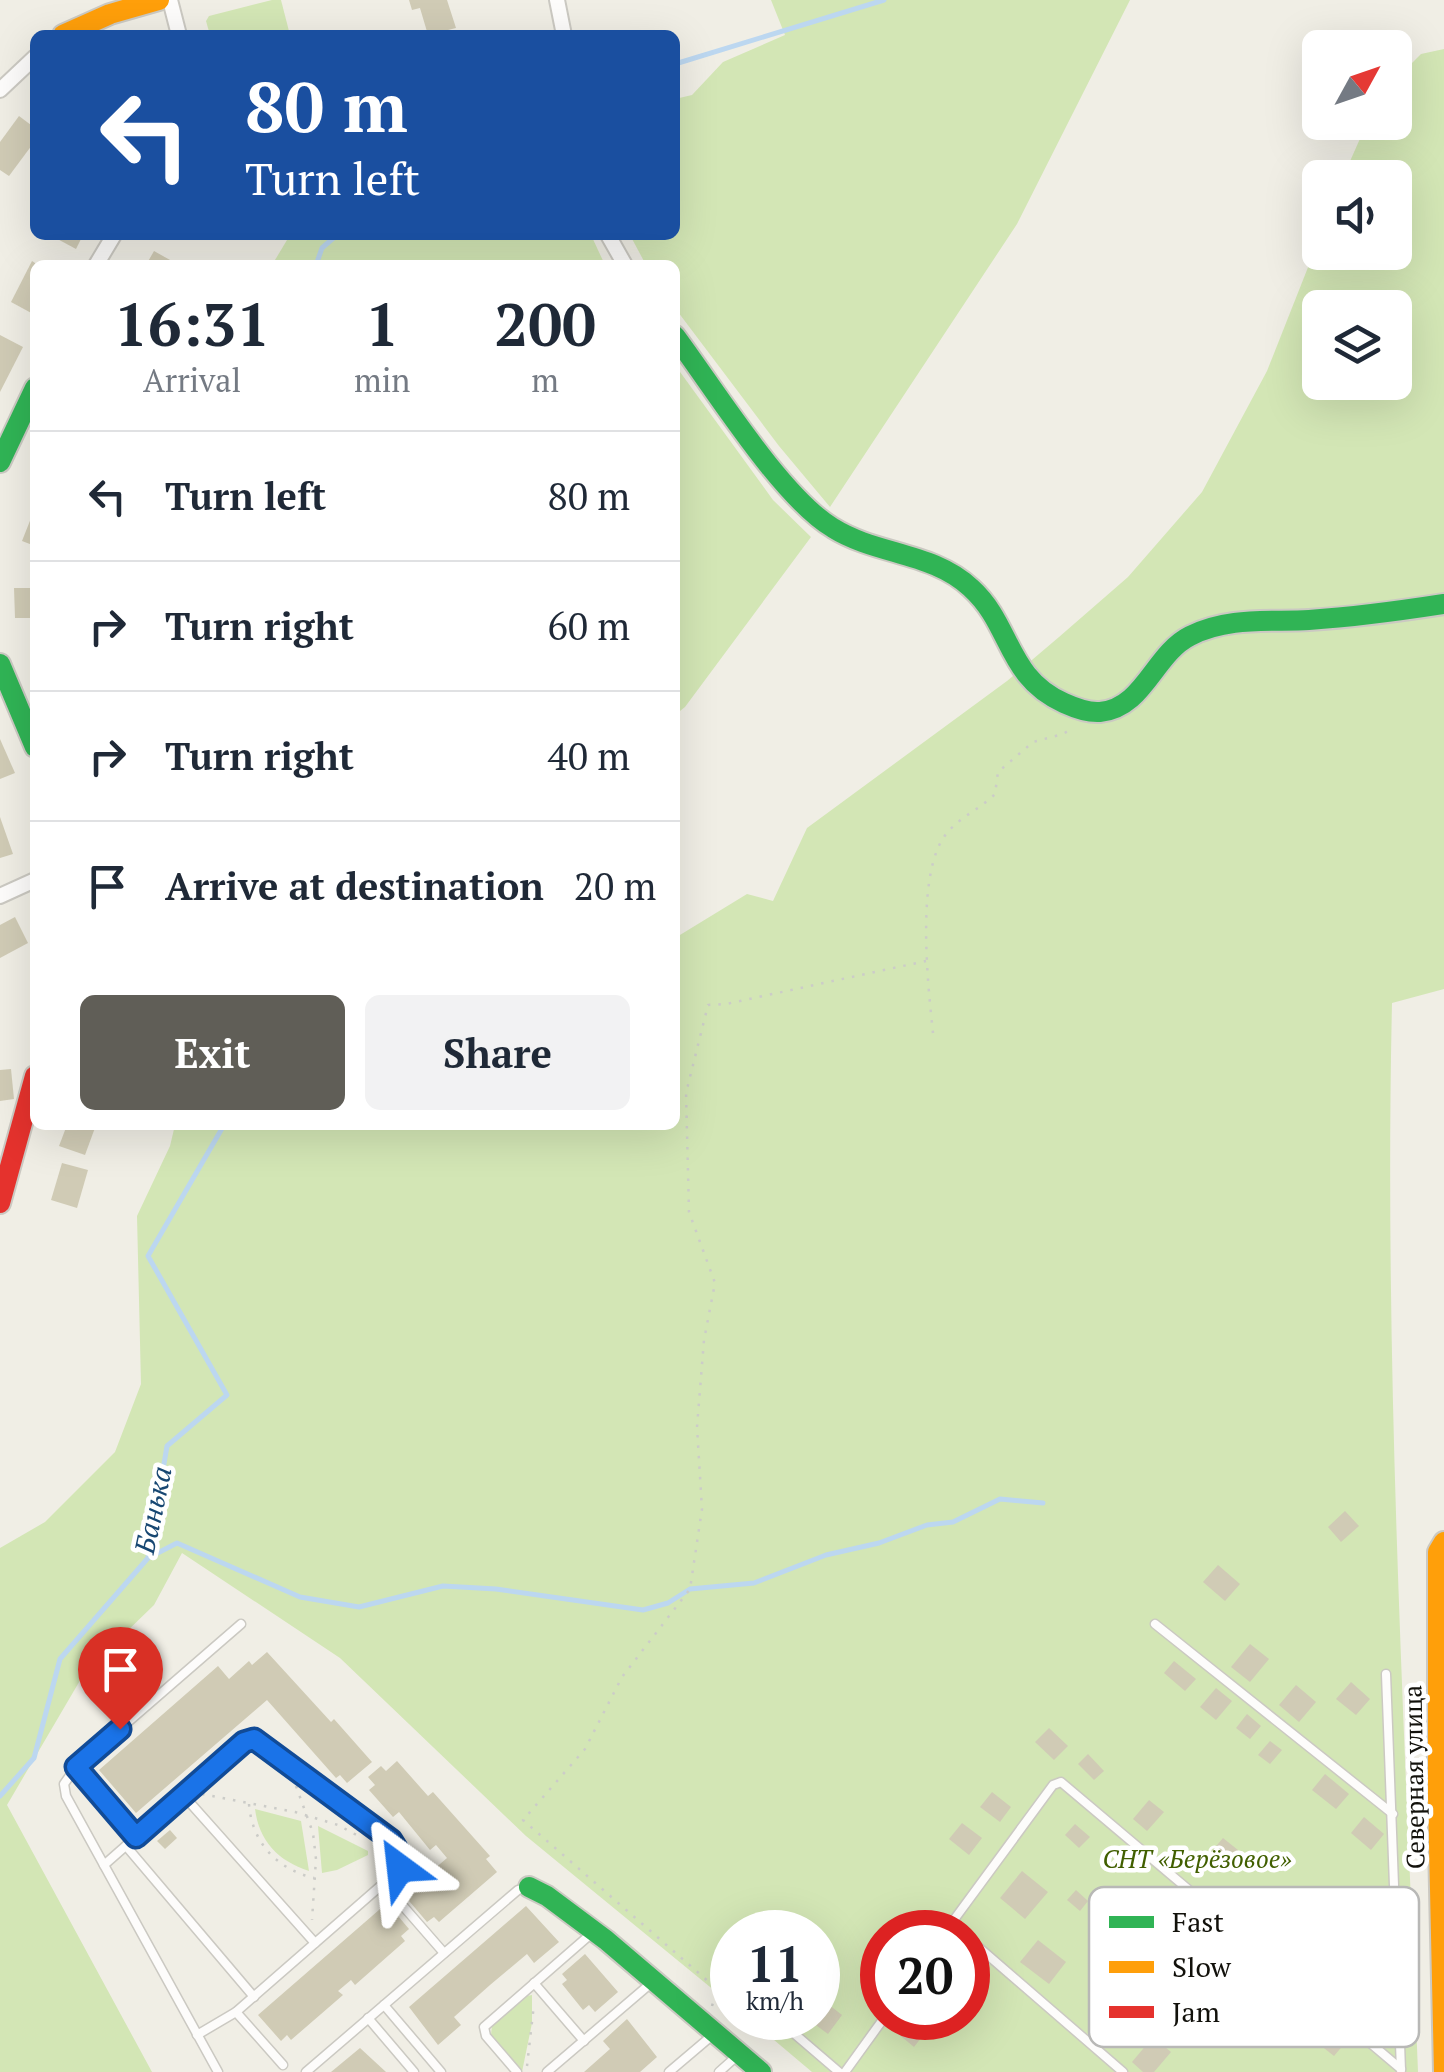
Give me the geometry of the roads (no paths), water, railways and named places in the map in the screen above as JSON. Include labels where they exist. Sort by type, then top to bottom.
[{"type":"street","points":[[72,30],[128,6],[159,0]]},
{"type":"street","points":[[170,0],[177,30]]},
{"type":"street","points":[[557,0],[563,30]]},
{"type":"street","points":[[0,90],[30,61]]},
{"type":"street","points":[[680,343],[795,494],[832,528],[950,570],[974,590],[1021,673],[1036,689],[1084,710],[1099,713],[1120,707],[1182,640],[1229,620],[1305,620],[1444,604]]},
{"type":"street","points":[[0,462],[30,399]]},
{"type":"street","points":[[0,664],[30,735]]},
{"type":"street","points":[[0,896],[30,882]]},
{"type":"street","points":[[0,1204],[30,1094]]},
{"type":"street","name":"Северная улица","points":[[1444,1542],[1438,1552],[1444,2072]]},
{"type":"street","points":[[530,1886],[654,1981],[760,2072]]},
{"type":"lane","points":[[218,2072],[66,1796],[64,1784],[76,1767],[241,1624]]},
{"type":"lane","points":[[1155,1624],[1393,1814]]},
{"type":"lane","points":[[1386,1674],[1395,1887]]},
{"type":"lane","points":[[104,1865],[244,1742],[254,1739],[398,1848],[400,1868],[236,2012],[197,2036]]},
{"type":"lane","points":[[76,1767],[136,1837]]},
{"type":"lane","points":[[961,1910],[1053,1785],[1061,1782],[1187,1887]]},
{"type":"lane","points":[[184,1796],[315,1943]]},
{"type":"lane","points":[[126,1846],[254,1997]]},
{"type":"lane","points":[[383,1883],[444,1954]]},
{"type":"lane","points":[[306,2072],[518,1890],[530,1886]]},
{"type":"lane","points":[[517,2072],[486,2036],[484,2027],[593,1932]]},
{"type":"lane","points":[[990,1957],[1089,2042]]},
{"type":"lane","points":[[547,2072],[654,1981]]},
{"type":"lane","points":[[534,1982],[584,2041]]},
{"type":"lane","points":[[384,2005],[441,2072]]},
{"type":"lane","points":[[236,2012],[283,2065]]},
{"type":"lane","points":[[368,2018],[414,2072]]},
{"type":"lane","points":[[669,2072],[708,2027]]},
{"type":"lane","points":[[803,2040],[842,2072],[867,2040]]},
{"type":"lane","points":[[1095,2047],[1124,2072]]},
{"type":"lane","points":[[1374,2047],[1401,2070]]},
{"type":"lane","points":[[719,2072],[740,2054]]},
{"type":"waterway","name":"Банька","points":[[680,62],[884,0]]},
{"type":"waterway","name":"Банька","points":[[318,260],[322,248],[331,240]]},
{"type":"waterway","name":"Банька","points":[[0,1796],[34,1758],[60,1659],[148,1558],[167,1446],[227,1395],[148,1256],[221,1130]]},
{"type":"waterway","points":[[148,1558],[177,1543],[300,1597],[359,1607],[443,1586],[496,1589],[643,1610],[668,1603],[690,1589],[754,1583],[826,1555],[879,1543],[927,1525],[953,1522],[1000,1499],[1043,1503]]},
{"type":"park label","name":"СНТ «Берёзовое»","points":[[1197,1859]]}]
